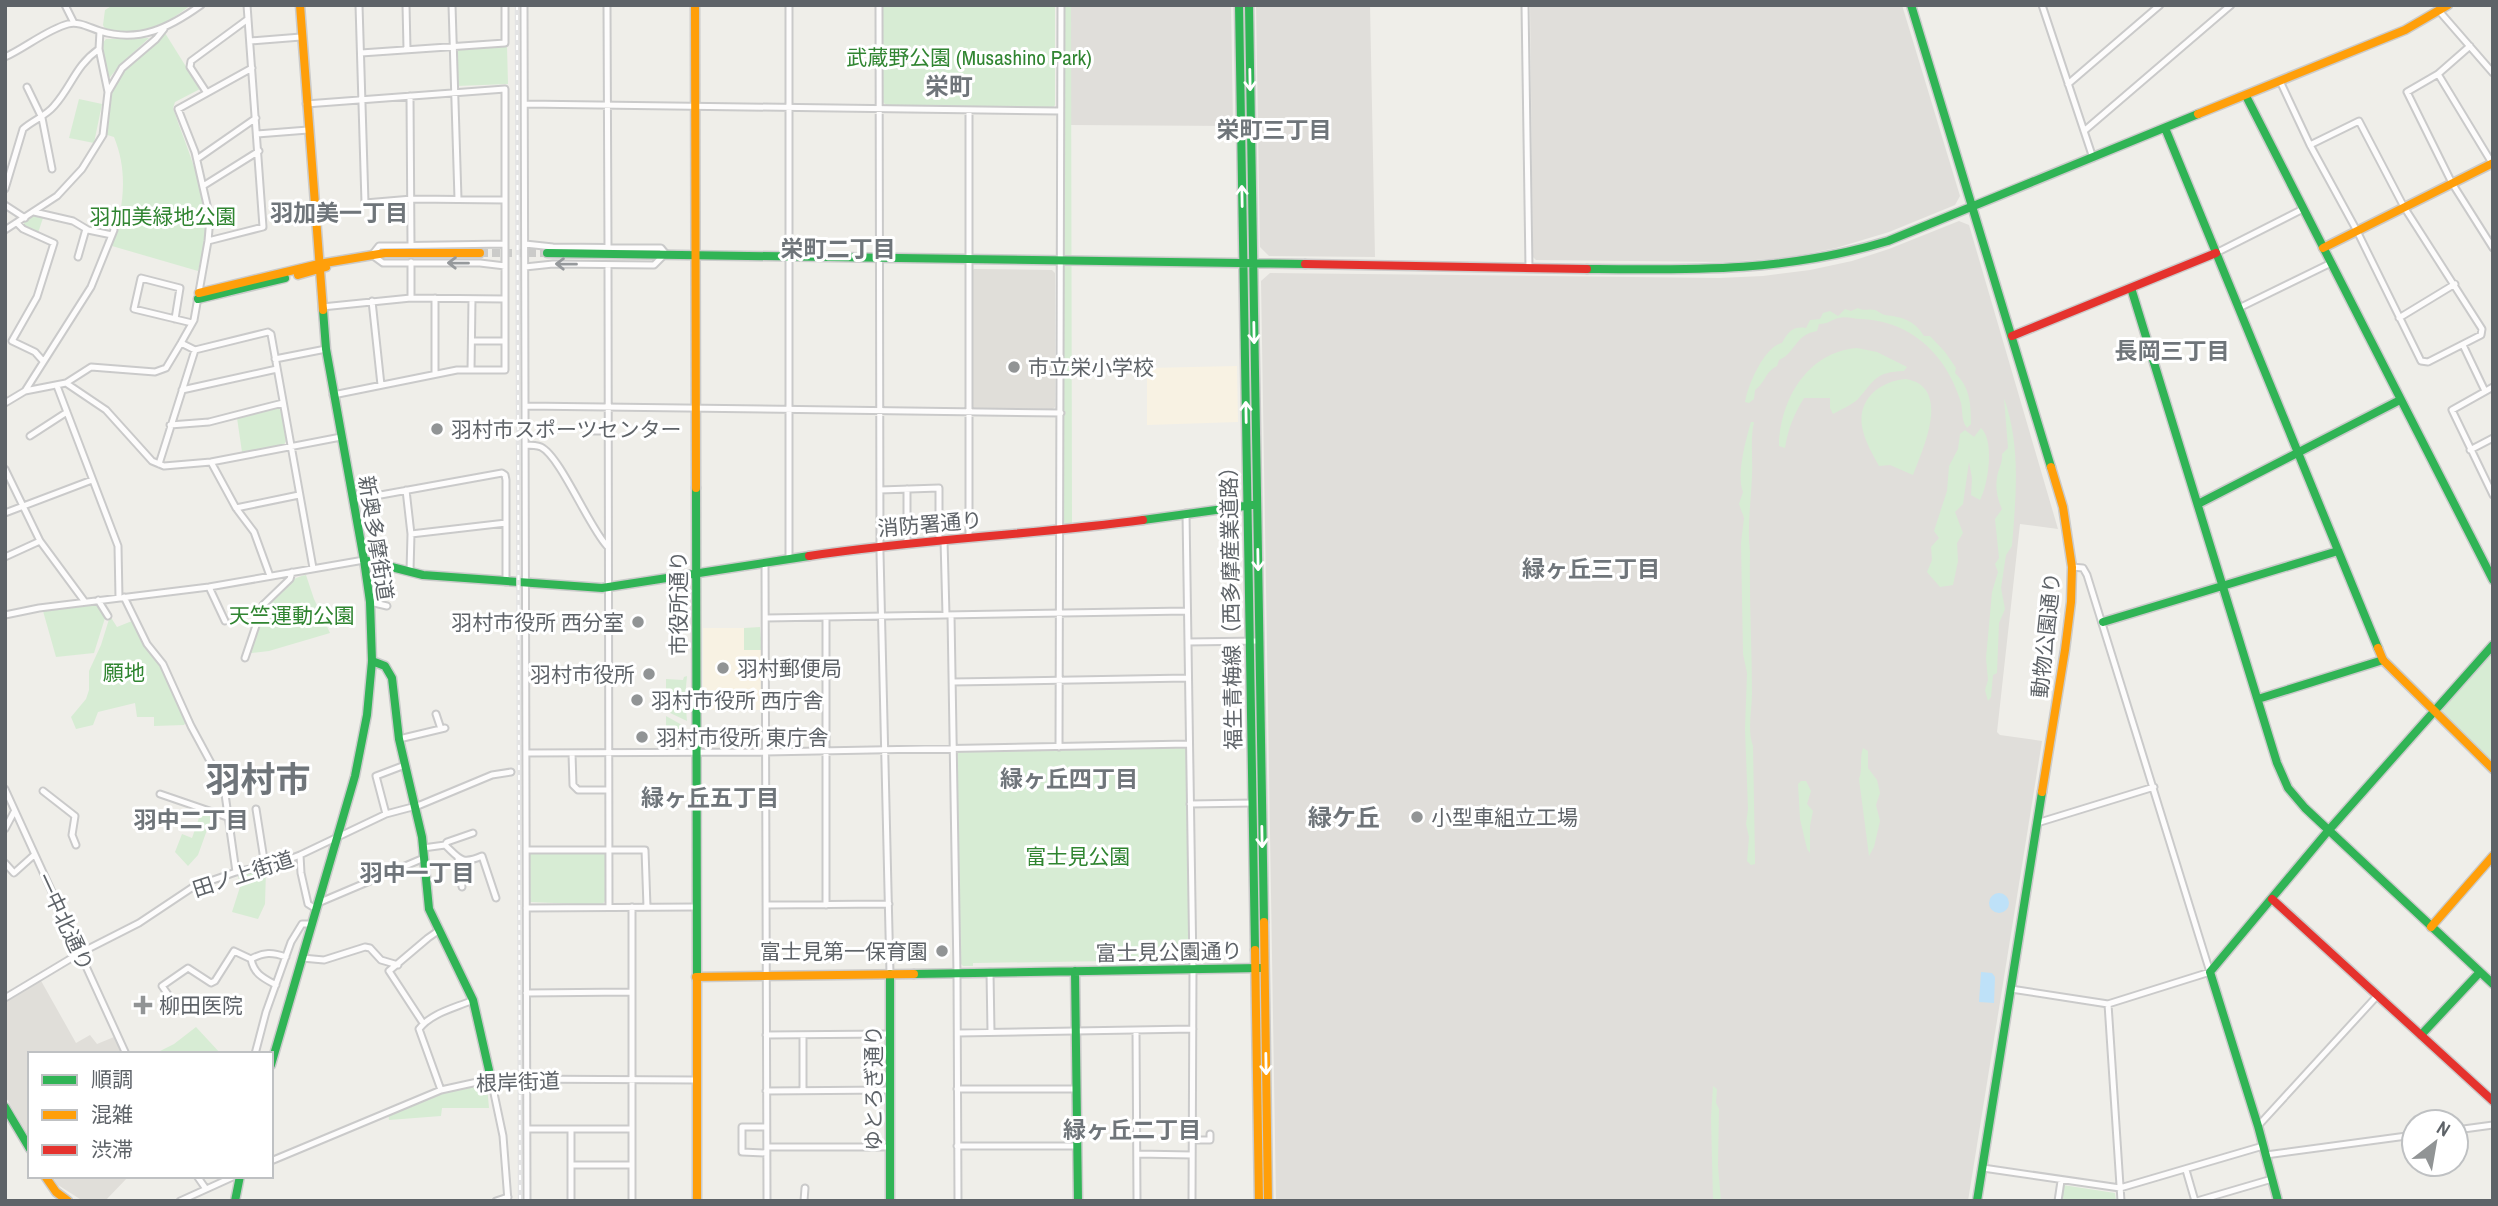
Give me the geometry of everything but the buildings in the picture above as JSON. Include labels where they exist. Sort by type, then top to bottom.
[{"type":"street","points":[[65,5],[74,23]]},
{"type":"street","points":[[108,92],[126,63],[156,39],[164,29],[201,5]]},
{"type":"street","points":[[208,241],[263,227],[247,5]]},
{"type":"street","name":"新奥多摩街道","points":[[273,1058],[362,744],[372,661],[370,602],[364,561],[326,349],[300,5]]},
{"type":"street","points":[[359,5],[365,203],[412,199],[505,200]]},
{"type":"street","points":[[406,5],[407,49]]},
{"type":"street","points":[[452,5],[458,199]]},
{"type":"street","points":[[361,53],[506,43],[505,5]]},
{"type":"street","points":[[524,5],[527,1201]]},
{"type":"street","points":[[607,5],[608,248]]},
{"type":"street","name":"市役所通り","points":[[695,5],[697,1201]]},
{"type":"street","points":[[789,5],[789,559]]},
{"type":"street","points":[[880,5],[880,490],[890,974]]},
{"type":"street","points":[[1059,747],[1060,5]]},
{"type":"street","name":"福生青梅線（西多摩産業道路）","points":[[1239,5],[1249,264]]},
{"type":"street","name":"福生青梅線（西多摩産業道路）","points":[[1249,5],[1254,641],[1260,968],[1268,1201]]},
{"type":"street","points":[[1525,5],[1529,268]]},
{"type":"street","name":"動物公園通り","points":[[1911,5],[2063,507],[2072,567],[2065,650],[1977,1201]]},
{"type":"street","points":[[2042,5],[2093,158]]},
{"type":"street","points":[[2068,84],[2161,5]]},
{"type":"street","points":[[2084,131],[2231,5]]},
{"type":"street","points":[[547,254],[1722,270],[1788,265],[1860,250],[1972,207],[2405,30],[2448,5]]},
{"type":"street","points":[[2440,12],[2493,73]]},
{"type":"street","points":[[207,93],[190,67],[191,61],[248,19]]},
{"type":"street","points":[[5,57],[74,23],[100,31],[133,36],[164,29]]},
{"type":"street","points":[[5,230],[63,192],[99,145],[103,135],[108,92],[99,49],[100,31]]},
{"type":"street","points":[[250,41],[301,37]]},
{"type":"street","points":[[2470,46],[2438,74],[2407,92],[2452,183],[2493,248]]},
{"type":"street","points":[[5,189],[23,129],[42,118],[56,104],[79,67],[99,49]]},
{"type":"street","points":[[5,403],[25,391],[65,383],[91,367],[155,372],[166,368],[192,323],[210,218],[197,159],[178,109],[252,68]]},
{"type":"street","points":[[2323,248],[2493,163],[2438,74]]},
{"type":"street","points":[[2280,81],[2310,145],[2357,231],[2421,361],[2424,363],[2481,335],[2482,329],[2404,207],[2359,121],[2310,145]]},
{"type":"street","points":[[27,87],[42,118],[52,169]]},
{"type":"street","points":[[306,104],[505,89],[505,370],[457,370],[333,395]]},
{"type":"street","points":[[410,96],[411,245]]},
{"type":"street","points":[[2246,96],[2493,580]]},
{"type":"street","points":[[524,104],[1060,111]]},
{"type":"street","points":[[969,110],[970,538]]},
{"type":"street","points":[[197,159],[256,118]]},
{"type":"street","points":[[2165,128],[2383,660],[2493,769]]},
{"type":"street","points":[[257,134],[308,130]]},
{"type":"street","points":[[202,186],[259,151]]},
{"type":"street","points":[[5,205],[25,218]]},
{"type":"street","points":[[2012,337],[2216,253],[2303,209]]},
{"type":"street","points":[[25,391],[91,287],[113,232],[86,229],[73,221],[34,212]]},
{"type":"street","points":[[17,223],[23,229],[54,243],[37,297],[12,341],[35,352],[43,361]]},
{"type":"street","points":[[78,257],[86,229]]},
{"type":"street","points":[[372,256],[379,246],[505,244]]},
{"type":"street","points":[[525,244],[661,248],[665,256]]},
{"type":"street","points":[[198,296],[372,256],[410,252],[480,253]]},
{"type":"street","points":[[372,256],[383,263],[480,263],[505,266]]},
{"type":"street","points":[[525,267],[553,264],[654,265],[665,256]]},
{"type":"street","points":[[411,262],[411,298]]},
{"type":"street","points":[[2239,308],[2331,263]]},
{"type":"street","points":[[608,265],[609,907]]},
{"type":"street","points":[[175,319],[180,288],[141,278],[134,309],[175,319],[192,323]]},
{"type":"street","points":[[2399,318],[2455,284]]},
{"type":"street","points":[[2131,288],[2277,763],[2288,788],[2328,831],[2493,984]]},
{"type":"street","points":[[322,307],[411,298],[505,299]]},
{"type":"street","points":[[435,298],[435,374]]},
{"type":"street","points":[[471,370],[472,299]]},
{"type":"street","points":[[372,301],[382,385]]},
{"type":"street","points":[[181,343],[195,350],[268,332],[271,334],[313,568]]},
{"type":"street","points":[[472,341],[505,341]]},
{"type":"street","points":[[2463,345],[2485,391]]},
{"type":"street","points":[[275,359],[326,349]]},
{"type":"street","points":[[159,464],[195,350]]},
{"type":"street","points":[[182,390],[277,369]]},
{"type":"street","points":[[65,383],[106,410],[152,461],[164,466],[211,461],[341,437]]},
{"type":"street","points":[[57,386],[118,546],[121,597],[147,644],[163,664],[191,726],[224,787],[236,872]]},
{"type":"street","points":[[2493,387],[2452,410],[2493,495]]},
{"type":"street","points":[[2198,504],[2400,400]]},
{"type":"street","points":[[170,425],[209,422],[283,403]]},
{"type":"street","points":[[525,406],[1061,413]]},
{"type":"street","points":[[30,436],[67,412]]},
{"type":"street","points":[[594,431],[607,431]]},
{"type":"street","points":[[2470,450],[2493,438]]},
{"type":"street","points":[[525,445],[546,450],[607,546]]},
{"type":"street","points":[[211,461],[236,508],[254,532],[270,576]]},
{"type":"street","points":[[5,469],[40,541],[85,602]]},
{"type":"street","points":[[353,500],[502,473],[505,475],[506,582]]},
{"type":"street","points":[[5,513],[92,480]]},
{"type":"street","points":[[880,490],[939,488],[952,682],[958,1201]]},
{"type":"street","points":[[907,489],[907,542]]},
{"type":"street","points":[[406,490],[411,534],[410,571]]},
{"type":"street","points":[[236,508],[299,495]]},
{"type":"street","name":"消防署通り","points":[[364,561],[441,576],[608,587],[881,545],[1060,531],[1252,505]]},
{"type":"street","points":[[1186,513],[1193,969],[1192,1201]]},
{"type":"street","points":[[411,534],[506,523]]},
{"type":"street","points":[[5,556],[40,541]]},
{"type":"street","points":[[2103,622],[2338,551]]},
{"type":"street","points":[[5,615],[98,600],[209,587],[364,561]]},
{"type":"street","points":[[765,563],[767,1201]]},
{"type":"street","points":[[2072,567],[2082,568],[2087,575],[2103,622],[2258,1126],[2278,1201]]},
{"type":"street","points":[[244,658],[263,605],[290,579],[292,572]]},
{"type":"street","points":[[209,587],[225,621]]},
{"type":"street","points":[[98,600],[108,616]]},
{"type":"street","points":[[370,602],[387,606]]},
{"type":"street","points":[[766,618],[1187,611]]},
{"type":"street","points":[[826,617],[826,905]]},
{"type":"street","points":[[1188,642],[1254,641]]},
{"type":"street","points":[[2011,989],[2108,1004],[2210,972],[2328,831],[2493,645]]},
{"type":"street","points":[[2258,699],[2383,660]]},
{"type":"street","points":[[372,661],[385,666],[392,678],[399,739],[423,848],[427,897],[433,920],[472,1000],[491,1079],[503,1136],[508,1199],[496,1201]]},
{"type":"street","points":[[952,682],[1188,678]]},
{"type":"street","points":[[399,739],[443,728],[436,714]]},
{"type":"street","points":[[526,753],[696,753],[1189,744]]},
{"type":"street","points":[[572,753],[573,785],[578,790],[608,790]]},
{"type":"street","points":[[386,814],[376,776],[405,765]]},
{"type":"street","name":"田ノ上街道","points":[[5,998],[80,953],[139,923],[193,887],[300,855],[386,814],[441,798],[492,775],[511,772]]},
{"type":"street","points":[[2038,823],[2154,787]]},
{"type":"street","name":"一中北通り","points":[[5,789],[125,1052]]},
{"type":"street","points":[[43,791],[75,816],[72,835],[76,845]]},
{"type":"street","points":[[160,794],[227,817]]},
{"type":"street","points":[[1190,804],[1257,803]]},
{"type":"street","points":[[256,809],[265,866]]},
{"type":"street","points":[[5,829],[14,813]]},
{"type":"street","points":[[423,848],[445,845],[473,833]]},
{"type":"street","points":[[445,845],[458,858],[469,862],[482,856],[496,898]]},
{"type":"street","points":[[526,850],[645,850],[647,907]]},
{"type":"street","points":[[5,863],[14,873],[34,855]]},
{"type":"street","points":[[300,855],[308,904],[317,906],[424,858]]},
{"type":"street","points":[[2431,927],[2493,856]]},
{"type":"street","points":[[458,858],[462,887]]},
{"type":"street","points":[[2272,899],[2493,1101]]},
{"type":"street","points":[[766,905],[888,904]]},
{"type":"street","points":[[526,908],[696,907]]},
{"type":"street","points":[[632,908],[632,1201]]},
{"type":"street","points":[[256,1052],[291,942],[302,925],[312,924]]},
{"type":"street","points":[[423,1023],[389,971],[428,937],[439,931]]},
{"type":"street","points":[[302,958],[324,960],[365,947],[370,948],[381,960],[397,965]]},
{"type":"street","points":[[179,1010],[162,986],[188,968],[211,983],[215,982],[234,951],[251,959]]},
{"type":"street","points":[[251,959],[263,953],[286,957]]},
{"type":"street","points":[[251,959],[253,970],[276,985]]},
{"type":"street","name":"福生青梅線（西多摩産業道路）","points":[[1259,1201],[1260,968]]},
{"type":"street","name":"富士見公園通り","points":[[696,977],[1260,968]]},
{"type":"street","points":[[1075,971],[1078,1201]]},
{"type":"street","points":[[990,972],[991,1032]]},
{"type":"street","points":[[2421,1035],[2480,972]]},
{"type":"street","name":"ゆとろぎ通り","points":[[890,974],[890,1201]]},
{"type":"street","points":[[526,993],[631,992]]},
{"type":"street","points":[[2258,1126],[2377,996]]},
{"type":"street","points":[[440,1090],[419,1029],[423,1023],[472,1000]]},
{"type":"street","points":[[2108,1004],[2120,1201]]},
{"type":"street","points":[[958,1033],[1193,1029]]},
{"type":"street","points":[[1136,1030],[1137,1201]]},
{"type":"street","points":[[766,1035],[890,1034]]},
{"type":"street","points":[[803,1035],[803,1090]]},
{"type":"street","name":"根岸街道","points":[[273,1160],[440,1090],[491,1079],[696,1080]]},
{"type":"street","points":[[957,1089],[1076,1089]]},
{"type":"street","points":[[766,1091],[890,1090]]},
{"type":"street","points":[[5,1107],[28,1146]]},
{"type":"street","points":[[2470,1128],[2493,1125]]},
{"type":"street","points":[[766,1127],[742,1127],[742,1152],[890,1147]]},
{"type":"street","points":[[527,1129],[632,1129]]},
{"type":"street","points":[[571,1201],[572,1130]]},
{"type":"street","points":[[1192,1140],[1210,1140],[1210,1134]]},
{"type":"street","points":[[1983,1168],[2120,1188],[2264,1151],[2400,1136]]},
{"type":"street","points":[[957,1146],[1077,1146]]},
{"type":"street","points":[[1137,1154],[1192,1155]]},
{"type":"street","points":[[572,1166],[631,1166]]},
{"type":"street","points":[[2186,1170],[2196,1201],[2272,1179]]},
{"type":"street","points":[[46,1178],[56,1192],[68,1201]]},
{"type":"street","points":[[198,1178],[206,1189]]},
{"type":"street","points":[[180,1201],[231,1178]]},
{"type":"street","points":[[235,1201],[240,1178]]},
{"type":"street","points":[[2058,1201],[2061,1181]]},
{"type":"street","points":[[804,1201],[805,1188]]},
{"type":"shaded area","points":[[1071,5],[1231,5],[1233,126],[1071,125]]},
{"type":"shaded area","points":[[1256,5],[1370,5],[1375,257],[1269,256],[1260,247]]},
{"type":"shaded area","points":[[1530,5],[1902,5],[1960,196],[1955,205],[1889,232],[1836,248],[1785,258],[1727,262],[1536,260],[1533,257]]},
{"type":"shaded area","points":[[1959,221],[1969,225],[2058,529],[2020,524],[1997,732],[2000,735],[2042,741],[1968,1201],[1276,1201],[1261,281],[1270,273],[1719,278],[1763,276],[1852,261]]},
{"type":"shaded area","name":"市立栄小学校","points":[[974,269],[1052,270],[1055,273],[1053,409],[972,406]]},
{"type":"shaded area","points":[[1237,366],[1238,422],[1147,425],[1147,368]]},
{"type":"shaded area","points":[[703,628],[744,628],[744,650],[762,650],[762,710],[703,710]]},
{"type":"shaded area","points":[[40,979],[76,1043],[90,1035],[97,1044],[114,1037],[121,1052],[28,1052],[28,1135],[5,1096],[5,1002]]},
{"type":"shaded area","points":[[53,1178],[127,1178],[105,1201],[83,1201],[58,1185]]},
{"type":"green space","points":[[113,5],[191,5],[161,24],[130,32],[105,29],[105,10]]},
{"type":"green space","name":"武蔵野公園 (Musashino Park)","points":[[882,5],[1055,5],[1055,105],[1053,108],[886,105],[883,102]]},
{"type":"green space","points":[[1063,5],[1071,5],[1072,524],[1067,525],[1063,522]]},
{"type":"green space","name":"羽加美緑地公園","points":[[165,33],[200,89],[175,102],[173,108],[197,176],[206,217],[198,271],[112,246],[119,218],[123,178],[114,137],[104,134],[106,115],[120,75]]},
{"type":"green space","points":[[149,38],[106,82],[101,45],[106,39]]},
{"type":"green space","points":[[507,46],[508,84],[457,86],[456,53],[459,49]]},
{"type":"green space","points":[[79,99],[102,104],[94,143],[69,138]]},
{"type":"green space","points":[[34,216],[43,218],[38,233],[24,227],[24,222]]},
{"type":"green space","points":[[1858,308],[1875,310],[1907,320],[1924,336],[1930,336],[1945,352],[1969,396],[1971,424],[1967,428],[1955,387],[1937,357],[1916,337],[1875,320],[1841,317],[1819,324],[1817,331],[1804,336],[1779,360],[1777,366],[1755,390],[1754,399],[1749,403],[1745,402],[1753,377],[1763,359],[1775,346],[1782,343],[1791,331],[1806,328],[1810,320],[1820,319],[1823,313],[1830,311],[1838,316],[1845,309],[1851,311]]},
{"type":"green space","points":[[1857,348],[1877,352],[1907,367],[1904,371],[1887,373],[1876,378],[1855,401],[1833,414],[1830,398],[1804,398],[1792,422],[1785,448],[1779,446],[1785,412],[1800,381],[1824,359],[1839,351]]},
{"type":"green space","points":[[1906,379],[1920,384],[1928,394],[1931,406],[1927,435],[1913,475],[1890,465],[1879,466],[1866,440],[1861,420],[1871,394],[1887,384]]},
{"type":"green space","points":[[2004,398],[2015,453],[2015,509],[2012,546],[2006,555],[2001,588],[2005,609],[1999,623],[1997,673],[1993,675],[1991,697],[1988,701],[1985,690],[1988,680],[1986,658],[1992,592],[1998,572],[1995,564],[1999,558],[1995,519],[2002,509],[1996,482],[2002,454],[2008,448]]},
{"type":"green space","points":[[277,408],[281,410],[286,441],[284,445],[242,452],[237,418]]},
{"type":"green space","points":[[1751,422],[1754,422],[1749,533],[1752,693],[1750,727],[1753,746],[1755,864],[1751,865],[1747,861],[1749,837],[1746,824],[1747,673],[1743,654],[1741,543],[1744,518],[1739,504],[1743,492],[1742,457]]},
{"type":"green space","points":[[1981,428],[1989,453],[1985,484],[1980,500],[1971,495],[1969,462],[1963,504],[1955,512],[1963,533],[1957,543],[1958,561],[1953,585],[1940,587],[1927,572],[1932,560],[1931,547],[1939,538],[1934,531],[1947,491],[1949,466],[1958,449],[1960,434],[1965,430],[1974,437]]},
{"type":"green space","name":"天竺運動公園","points":[[306,575],[330,633],[269,651],[251,653],[260,618],[268,604],[290,582]]},
{"type":"green space","points":[[96,604],[105,618],[94,653],[56,657],[43,611]]},
{"type":"green space","name":"願地","points":[[110,616],[117,627],[132,621],[145,645],[162,665],[186,722],[184,725],[154,726],[154,717],[137,717],[135,703],[98,712],[93,725],[76,729],[71,717],[86,699],[89,671]]},
{"type":"green space","points":[[760,627],[762,650],[744,650],[744,628]]},
{"type":"green space","points":[[2493,652],[2493,763],[2443,713],[2442,707]]},
{"type":"green space","points":[[687,676],[687,721],[666,711],[666,679],[683,680]]},
{"type":"green space","points":[[666,716],[682,725],[683,747],[680,747],[679,741],[666,727]]},
{"type":"green space","points":[[1863,748],[1868,751],[1868,768],[1877,780],[1880,793],[1876,805],[1880,821],[1869,856],[1859,779]]},
{"type":"green space","name":"富士見公園","points":[[1187,750],[1188,962],[973,963],[973,966],[963,966],[960,963],[959,752]]},
{"type":"green space","points":[[1806,781],[1811,791],[1807,804],[1813,811],[1810,853],[1800,819],[1798,784]]},
{"type":"green space","points":[[201,812],[212,816],[198,855],[188,866],[175,852],[182,834],[192,838]]},
{"type":"green space","points":[[531,852],[605,852],[605,901],[602,905],[529,902]]},
{"type":"green space","points":[[266,870],[265,904],[258,919],[232,912],[240,887],[238,875]]},
{"type":"green space","points":[[196,1027],[219,1052],[158,1052],[174,1044]]},
{"type":"green space","points":[[482,1082],[487,1086],[489,1108],[442,1108],[441,1116],[389,1120],[388,1113],[441,1093]]},
{"type":"green space","points":[[1713,1086],[1717,1089],[1716,1103],[1719,1109],[1718,1166],[1721,1201],[1713,1201]]},
{"type":"green space","points":[[2063,1185],[2115,1193],[2116,1201],[2060,1201]]},
{"type":"water","points":[[1995,893],[2003,893],[2009,903],[2003,913],[1995,913],[1989,907],[1989,899]]},
{"type":"water","points":[[1981,972],[1992,973],[1995,977],[1994,1003],[1979,1002]]},
{"type":"tunnel","points":[[480,253],[547,253]]},
{"type":"railway","points":[[517,5],[520,1201]]},
{"type":"traffic: fast","points":[[1239,5],[1255,950]]},
{"type":"traffic: fast","points":[[1249,5],[1264,922]]},
{"type":"traffic: fast","points":[[1911,5],[2051,467]]},
{"type":"traffic: fast","points":[[2246,96],[2493,580]]},
{"type":"traffic: fast","points":[[1587,269],[1739,267],[1812,259],[1850,251],[1888,241],[2198,114]]},
{"type":"traffic: fast","points":[[2165,128],[2378,648]]},
{"type":"traffic: fast","points":[[547,253],[1305,264]]},
{"type":"traffic: fast","points":[[198,299],[285,278]]},
{"type":"traffic: fast","points":[[2131,288],[2277,763],[2288,788],[2305,808],[2493,984]]},
{"type":"traffic: fast","points":[[273,1058],[355,776],[367,715],[372,661],[370,602],[326,349],[323,310]]},
{"type":"traffic: fast","points":[[2198,504],[2400,400]]},
{"type":"traffic: fast","points":[[696,488],[697,980]]},
{"type":"traffic: fast","points":[[1143,520],[1252,505]]},
{"type":"traffic: fast","points":[[2103,622],[2338,551]]},
{"type":"traffic: fast","points":[[364,560],[423,575],[602,588],[809,556]]},
{"type":"traffic: fast","points":[[2278,1201],[2258,1126],[2210,972],[2328,831],[2493,645]]},
{"type":"traffic: fast","points":[[2258,699],[2383,660]]},
{"type":"traffic: fast","points":[[372,661],[385,666],[392,678],[399,739],[422,837],[429,909],[473,1000],[491,1079]]},
{"type":"traffic: fast","points":[[1977,1201],[2042,792]]},
{"type":"traffic: fast","points":[[914,974],[1260,968]]},
{"type":"traffic: fast","points":[[1075,971],[1078,1201]]},
{"type":"traffic: fast","points":[[2421,1035],[2480,972]]},
{"type":"traffic: fast","points":[[890,974],[890,1201]]},
{"type":"traffic: fast","points":[[5,1107],[28,1146]]},
{"type":"traffic: fast","points":[[235,1201],[240,1178]]},
{"type":"traffic: slow","points":[[300,5],[323,310]]},
{"type":"traffic: slow","points":[[695,5],[696,488]]},
{"type":"traffic: slow","points":[[2198,114],[2405,30],[2448,5]]},
{"type":"traffic: slow","points":[[2323,248],[2493,163]]},
{"type":"traffic: slow","points":[[199,293],[319,264],[385,253],[480,253]]},
{"type":"traffic: slow","points":[[298,275],[326,267]]},
{"type":"traffic: slow","points":[[2042,792],[2065,650],[2072,567],[2063,507],[2051,467]]},
{"type":"traffic: slow","points":[[2378,648],[2383,660],[2493,769]]},
{"type":"traffic: slow","points":[[2431,927],[2493,856]]},
{"type":"traffic: slow","points":[[1264,922],[1268,1201]]},
{"type":"traffic: slow","points":[[1255,950],[1259,1201]]},
{"type":"traffic: slow","points":[[696,977],[914,974]]},
{"type":"traffic: slow","points":[[697,980],[697,1201]]},
{"type":"traffic: slow","points":[[46,1178],[56,1192],[68,1201]]},
{"type":"traffic: jam","points":[[2012,336],[2216,253]]},
{"type":"traffic: jam","points":[[1305,264],[1587,269]]},
{"type":"traffic: jam","points":[[809,556],[1143,520]]},
{"type":"traffic: jam","points":[[2272,899],[2493,1101]]},
{"type":"place","name":"市立栄小学校","points":[[1014,367]]},
{"type":"place","name":"羽村市スポーツセンター","points":[[437,429]]},
{"type":"place","name":"羽村市役所 西分室","points":[[638,622]]},
{"type":"place","name":"羽村郵便局","points":[[723,668]]},
{"type":"place","name":"羽村市役所","points":[[649,674]]},
{"type":"place","name":"羽村市役所 西庁舎","points":[[637,700]]},
{"type":"place","name":"羽村市役所 東庁舎","points":[[642,737]]},
{"type":"place","name":"小型車組立工場","points":[[1417,817]]},
{"type":"place","name":"富士見第一保育園","points":[[942,951]]},
{"type":"place","name":"柳田医院","points":[[143,1005]]},
{"type":"district","name":"栄町","points":[[949,86]]},
{"type":"district","name":"栄町三丁目","points":[[1274,129]]},
{"type":"district","name":"羽加美一丁目","points":[[339,212]]},
{"type":"district","name":"栄町二丁目","points":[[838,248]]},
{"type":"district","name":"長岡三丁目","points":[[2172,350]]},
{"type":"district","name":"緑ヶ丘三丁目","points":[[1591,568]]},
{"type":"district","name":"緑ヶ丘四丁目","points":[[1069,778]]},
{"type":"district","name":"羽村市","points":[[258,779]]},
{"type":"district","name":"緑ヶ丘五丁目","points":[[710,797]]},
{"type":"district","name":"緑ケ丘","points":[[1344,817]]},
{"type":"district","name":"羽中二丁目","points":[[191,819]]},
{"type":"district","name":"羽中一丁目","points":[[417,872]]},
{"type":"district","name":"緑ヶ丘二丁目","points":[[1132,1129]]}]
